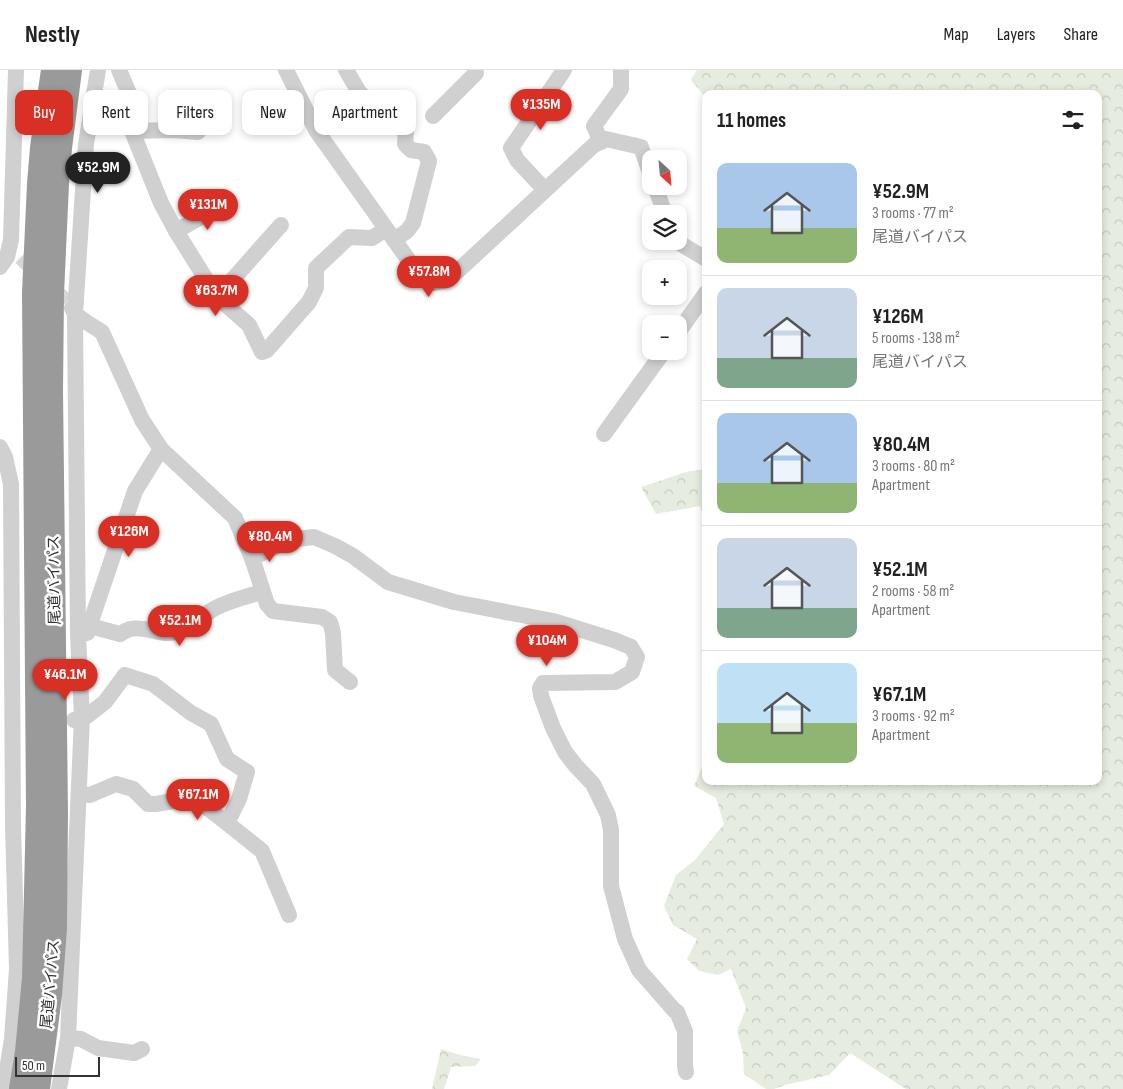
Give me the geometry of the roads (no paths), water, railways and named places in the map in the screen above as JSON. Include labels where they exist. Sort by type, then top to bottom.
[{"type":"highway","points":[[36,236],[40,70]]},
{"type":"highway","name":"尾道バイパス","points":[[21,1089],[27,1052],[34,978],[38,806],[34,351],[36,236],[42,148],[53,70]]},
{"type":"highway","name":"尾道バイパス","points":[[38,1089],[50,995],[54,928],[56,813],[51,391],[52,294],[57,184],[70,70]]},
{"type":"highway","points":[[60,148],[77,70]]},
{"type":"street","points":[[9,260],[16,70]]},
{"type":"street","points":[[59,1089],[68,1038],[79,794],[76,719],[84,630],[72,309],[86,144],[98,70]]},
{"type":"street","points":[[119,70],[128,90]]},
{"type":"street","points":[[286,70],[316,130],[422,280],[434,283],[448,280],[594,145],[606,139],[641,148],[642,151]]},
{"type":"street","points":[[134,135],[161,203],[176,231],[217,296],[249,325],[262,352],[267,350],[309,302],[316,288],[316,268],[348,237],[372,238],[407,231],[413,223],[429,161],[424,152],[411,150],[405,144],[406,131],[392,124],[359,92],[346,70]]},
{"type":"street","points":[[545,190],[517,160],[511,148],[564,70]]},
{"type":"street","points":[[601,142],[594,126],[621,89],[621,70]]},
{"type":"street","points":[[433,116],[476,71]]},
{"type":"street","points":[[176,231],[226,203]]},
{"type":"street","points":[[217,296],[282,225]]},
{"type":"street","points":[[687,248],[702,257]]},
{"type":"street","points":[[687,320],[702,299]]},
{"type":"street","points":[[72,309],[86,322],[102,332],[142,420],[161,449],[235,518],[252,558],[267,604],[274,611],[322,617],[330,622],[333,633],[335,670],[350,682]]},
{"type":"street","points":[[604,434],[657,360]]},
{"type":"street","points":[[0,447],[5,458],[11,484],[5,507],[18,722],[13,826],[17,969],[6,1034],[4,1089]]},
{"type":"street","points":[[84,630],[135,491],[161,449]]},
{"type":"street","points":[[252,558],[288,540],[314,537],[353,556],[388,582],[454,602],[553,621],[631,647],[637,657],[632,672],[615,682],[543,683],[540,688],[541,696],[553,728],[565,752],[593,784],[608,815],[611,830],[611,886],[625,939],[639,970],[677,1012],[685,1030],[686,1072]]},
{"type":"street","points":[[84,630],[120,634],[130,629],[146,629],[170,634],[182,630],[213,610],[228,603],[262,592]]},
{"type":"street","points":[[76,719],[87,716],[106,702],[124,674],[153,684],[191,713],[210,724],[226,759],[247,772],[239,799],[227,823]]},
{"type":"street","points":[[79,794],[90,795],[116,784],[133,789],[148,804],[184,799],[202,804],[262,850],[289,915]]},
{"type":"street","points":[[68,1038],[81,1038],[98,1048],[134,1053],[142,1049]]},
{"type":"tunnel","points":[[21,257],[69,305]]}]
